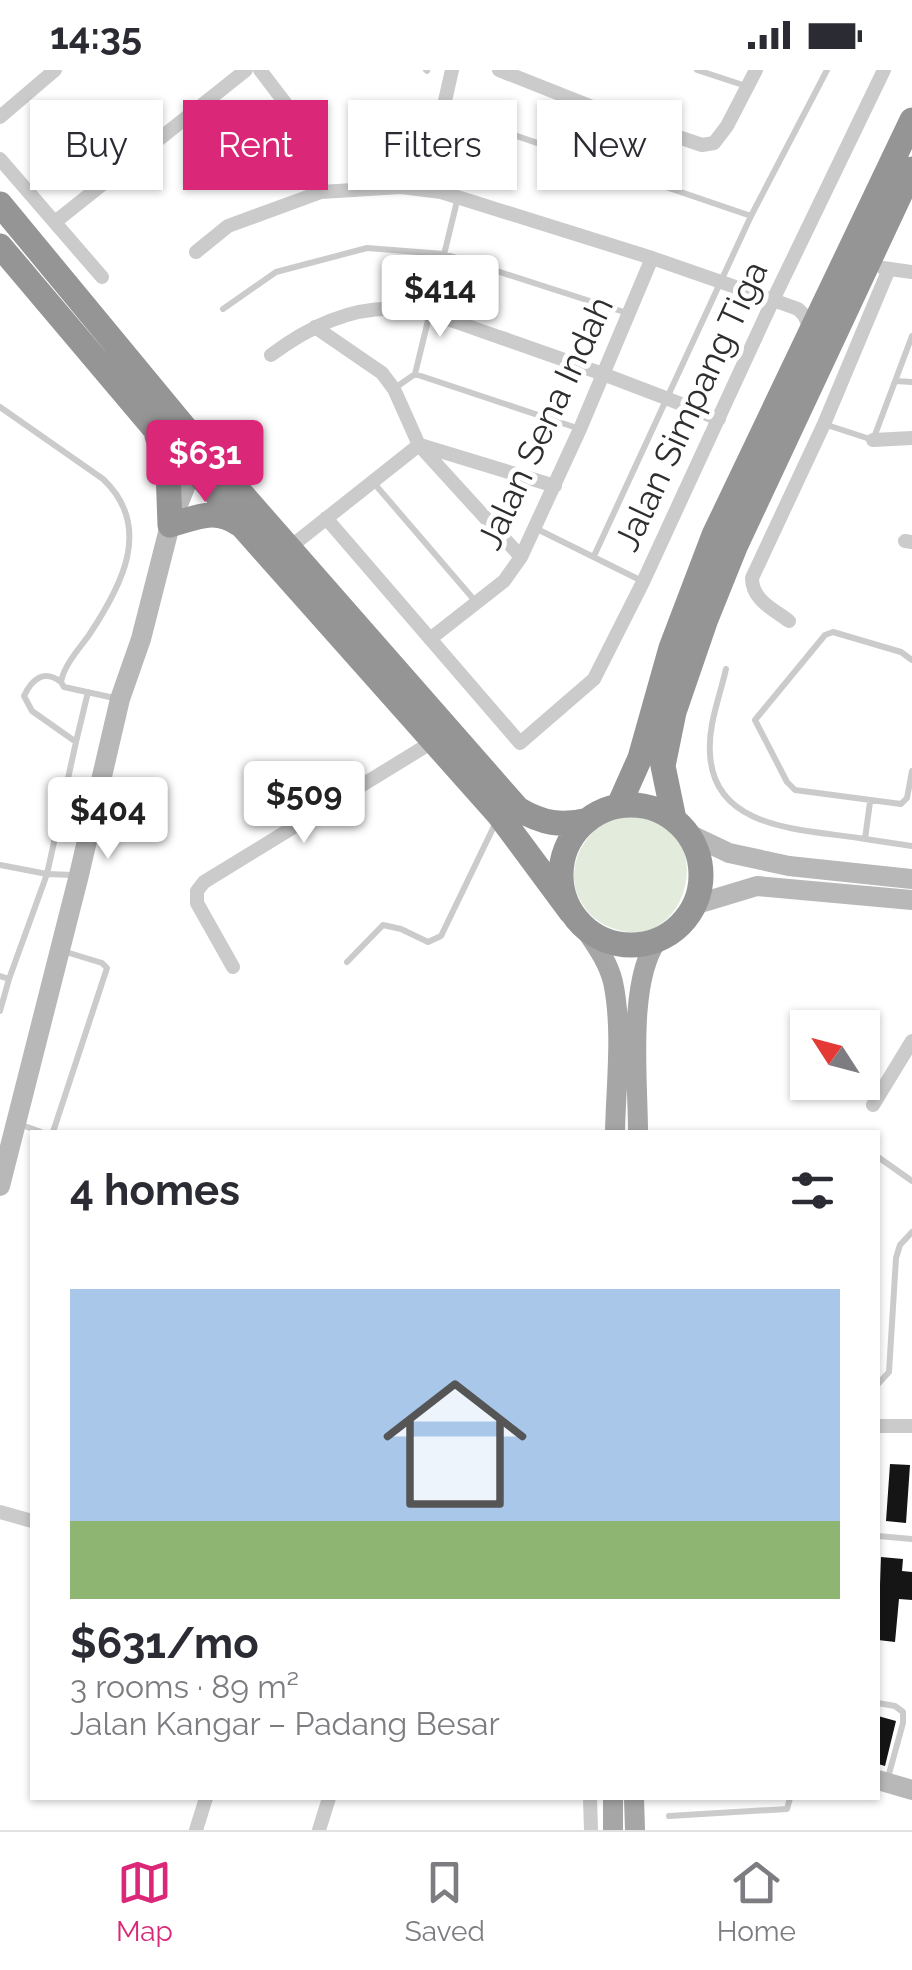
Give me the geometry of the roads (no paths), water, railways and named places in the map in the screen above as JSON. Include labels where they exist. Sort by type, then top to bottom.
[{"type":"highway","points":[[619,805],[640,758],[671,648],[707,551],[811,330],[867,264],[912,120]]},
{"type":"highway","points":[[7,262],[499,814],[577,919],[594,935],[618,944],[658,940],[683,922],[694,904],[701,868],[682,826],[664,766],[674,712],[706,619],[775,461],[912,169]]},
{"type":"highway","points":[[0,204],[185,428],[518,808],[538,820],[565,826],[619,805],[648,806],[682,826]]},
{"type":"highway","points":[[153,427],[166,457],[170,525],[211,513],[227,516],[243,527]]},
{"type":"highway","points":[[185,428],[193,467]]},
{"type":"highway","points":[[193,467],[201,466],[230,480]]},
{"type":"highway","points":[[577,919],[563,896],[562,859],[569,841],[588,820]]},
{"type":"main road","points":[[577,919],[604,959],[612,981],[616,1021],[615,1130]]},
{"type":"main road","points":[[638,1130],[639,988],[644,960],[658,940]]},
{"type":"main road","points":[[613,1800],[613,1830]]},
{"type":"main road","points":[[634,1800],[635,1830]]},
{"type":"street","points":[[0,116],[55,70]]},
{"type":"street","points":[[56,222],[246,70]]},
{"type":"street","points":[[260,70],[292,112],[321,192]]},
{"type":"street","points":[[444,100],[452,70]]},
{"type":"street","points":[[499,70],[702,145],[714,144],[727,126],[756,70]]},
{"type":"street","name":"Jalan Simpang Tiga","points":[[430,639],[520,743],[594,679],[884,70]]},
{"type":"street","points":[[0,159],[102,277]]},
{"type":"street","points":[[196,252],[228,226],[321,192],[401,187],[441,192],[773,300],[798,310],[811,330]]},
{"type":"street","points":[[48,264],[74,244]]},
{"type":"street","name":"Jalan Sena Indah","points":[[430,639],[504,581],[520,557],[555,486],[652,258]]},
{"type":"street","points":[[789,621],[752,590],[752,578],[824,424],[867,264],[912,272]]},
{"type":"street","points":[[271,355],[299,334],[348,314],[395,308],[428,313],[605,372],[719,419]]},
{"type":"street","points":[[316,327],[382,373],[394,389],[419,445],[520,557]]},
{"type":"street","points":[[873,440],[912,438]]},
{"type":"street","points":[[289,548],[419,445]]},
{"type":"street","points":[[419,445],[555,486]]},
{"type":"street","points":[[775,461],[801,473]]},
{"type":"street","points":[[0,1186],[80,875],[120,699],[141,639],[170,525],[193,467]]},
{"type":"street","points":[[326,518],[430,639]]},
{"type":"street","points":[[233,967],[196,903],[197,891],[204,882],[434,741]]},
{"type":"street","points":[[682,826],[730,852],[790,866],[912,879]]},
{"type":"street","points":[[694,904],[757,886],[912,900]]},
{"type":"street","points":[[873,1105],[912,1041]]},
{"type":"street","points":[[880,1429],[912,1426]]},
{"type":"street","points":[[0,1512],[30,1521]]},
{"type":"street","points":[[882,1781],[912,1790]]},
{"type":"street","points":[[196,1830],[205,1800]]},
{"type":"street","points":[[319,1830],[328,1800]]},
{"type":"street","points":[[590,1800],[591,1830]]},
{"type":"lane","points":[[697,70],[748,86]]},
{"type":"lane","points":[[594,556],[751,216],[826,70]]},
{"type":"lane","points":[[517,136],[751,216]]},
{"type":"lane","points":[[394,389],[415,374],[458,196]]},
{"type":"lane","points":[[223,309],[276,272],[367,248],[444,254],[628,314]]},
{"type":"lane","points":[[824,424],[873,440],[912,336]]},
{"type":"lane","points":[[415,374],[580,429]]},
{"type":"lane","points":[[896,381],[912,382]]},
{"type":"lane","points":[[0,407],[103,479],[116,492],[128,520],[127,552],[118,586],[60,682]]},
{"type":"lane","points":[[372,481],[477,604]]},
{"type":"lane","points":[[536,528],[643,582]]},
{"type":"lane","points":[[912,660],[901,652],[833,632],[824,635],[755,720],[795,790],[900,804],[907,798],[912,771]]},
{"type":"lane","points":[[726,669],[710,752],[718,788],[726,798],[739,810],[773,825],[912,846]]},
{"type":"lane","points":[[76,742],[26,704],[24,696],[30,684],[40,676],[53,676],[64,688],[120,699]]},
{"type":"lane","points":[[0,1011],[4,977],[48,874],[88,692]]},
{"type":"lane","points":[[865,839],[870,802]]},
{"type":"lane","points":[[346,962],[384,925],[428,942],[441,936],[499,814]]},
{"type":"lane","points":[[0,865],[80,875]]},
{"type":"lane","points":[[53,1130],[107,968],[60,950]]},
{"type":"lane","points":[[16,1123],[35,1130]]},
{"type":"lane","points":[[880,1157],[912,1181]]},
{"type":"lane","points":[[880,1382],[889,1372],[896,1258],[900,1245],[912,1232]]},
{"type":"lane","points":[[880,1536],[912,1539]]},
{"type":"lane","points":[[880,1703],[896,1706],[903,1712],[903,1723],[882,1781]]},
{"type":"lane","points":[[669,1816],[787,1809],[789,1800]]}]
